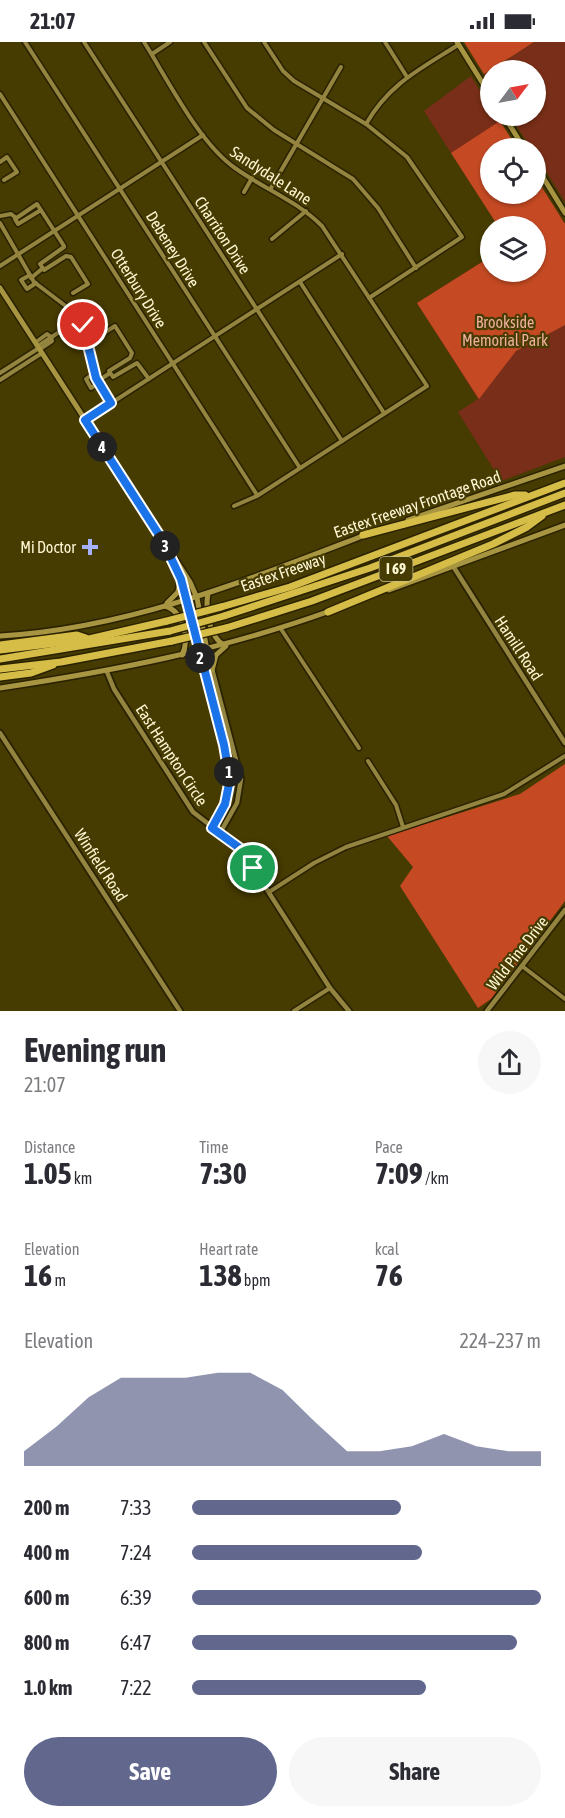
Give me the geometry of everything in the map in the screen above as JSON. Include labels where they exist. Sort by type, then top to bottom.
[{"type":"highway","name":"Eastex Freeway","points":[[0,650],[89,639],[221,607],[290,587],[565,483]]},
{"type":"highway","points":[[0,659],[170,631],[224,616],[370,568],[565,493]]},
{"type":"highway","points":[[363,535],[515,495],[531,496]]},
{"type":"highway","name":"I 69","points":[[0,669],[61,662],[172,641],[226,628],[312,601],[565,505]]},
{"type":"highway","points":[[328,612],[493,544],[527,527],[550,511]]},
{"type":"highway","points":[[0,645],[77,635],[89,639]]},
{"type":"highway","points":[[0,677],[31,673],[61,662]]},
{"type":"main road","points":[[458,43],[480,79]]},
{"type":"main road","points":[[546,182],[565,213]]},
{"type":"main road","points":[[0,288],[182,569],[197,598],[207,650]]},
{"type":"main road","name":"Eastex Freeway Frontage Road","points":[[0,636],[84,625],[197,598],[305,560],[363,535],[565,466]]},
{"type":"main road","points":[[0,688],[107,672],[207,650],[328,612],[565,525]]},
{"type":"main road","points":[[163,541],[181,579],[198,652]]},
{"type":"main road","points":[[181,579],[177,593],[163,605],[176,611],[181,621],[185,636],[182,655]]},
{"type":"main road","points":[[208,593],[207,601],[212,628],[218,641],[227,644]]},
{"type":"main road","points":[[212,670],[216,655],[227,644]]},
{"type":"street","name":"Debeney Drive","points":[[25,42],[300,468]]},
{"type":"street","name":"Charriton Drive","points":[[84,42],[342,441]]},
{"type":"street","name":"Sandydale Lane","points":[[144,42],[214,151],[235,169],[271,188],[306,211],[322,226],[342,254],[427,386],[384,413]]},
{"type":"street","points":[[152,54],[170,42]]},
{"type":"street","points":[[204,42],[248,108],[274,130],[353,179],[378,208],[416,268]]},
{"type":"street","points":[[264,42],[294,81],[386,138],[417,168],[462,237],[369,298]]},
{"type":"street","points":[[385,42],[407,77]]},
{"type":"street","points":[[366,124],[379,102],[407,77],[458,43]]},
{"type":"street","points":[[271,188],[341,67]]},
{"type":"street","name":"Otterbury Drive","points":[[0,94],[257,496]]},
{"type":"street","points":[[0,266],[203,135]]},
{"type":"street","points":[[0,153],[2,160],[7,157],[17,172],[4,180]]},
{"type":"street","points":[[244,192],[252,178]]},
{"type":"street","points":[[15,217],[37,204],[64,246],[62,250],[40,264],[43,268]]},
{"type":"street","points":[[0,216],[11,214],[18,224],[40,210]]},
{"type":"street","points":[[272,239],[306,211]]},
{"type":"street","points":[[0,223],[30,276],[79,319],[84,328],[94,373],[111,403]]},
{"type":"street","points":[[62,250],[66,256],[71,257],[88,284],[73,293]]},
{"type":"street","points":[[85,420],[342,254]]},
{"type":"street","points":[[36,283],[27,289],[21,280],[66,256]]},
{"type":"street","points":[[234,506],[257,496],[384,413],[300,282]]},
{"type":"street","points":[[0,373],[51,341],[51,338],[79,319]]},
{"type":"street","points":[[99,336],[115,326],[131,351],[130,358],[134,364]]},
{"type":"street","points":[[0,380],[39,347],[47,334],[51,338]]},
{"type":"street","points":[[94,373],[86,379],[91,388],[130,358]]},
{"type":"street","points":[[110,373],[113,377],[134,364],[140,365],[149,379]]},
{"type":"street","name":"Hamill Road","points":[[453,566],[565,743]]},
{"type":"street","points":[[281,628],[359,748]]},
{"type":"street","points":[[207,650],[241,779],[237,803],[220,832]]},
{"type":"street","points":[[198,652],[224,744],[230,779],[227,799],[212,828]]},
{"type":"street","name":"East Hampton Circle","points":[[107,672],[114,689],[193,812],[241,849],[330,988],[349,1011]]},
{"type":"street","points":[[209,690],[218,689]]},
{"type":"street","name":"Winfield Road","points":[[0,733],[180,1011]]},
{"type":"street","points":[[224,744],[232,742]]},
{"type":"street","points":[[268,892],[332,853],[504,794],[565,756]]},
{"type":"street","points":[[368,761],[396,805],[403,827]]},
{"type":"street","points":[[227,799],[237,803]]},
{"type":"street","name":"Wild Pine Drive","points":[[487,1011],[565,910]]},
{"type":"street","points":[[522,966],[565,999]]},
{"type":"street","points":[[294,1011],[330,988]]},
{"type":"green space","points":[[464,42],[534,42],[506,60],[480,60],[480,68]]},
{"type":"green space","points":[[534,42],[565,42],[565,202],[546,171],[546,138],[524,138],[517,126],[546,126],[546,60],[506,60]]},
{"type":"green space","name":"Brookside Memorial Park","points":[[471,76],[480,91],[480,126],[503,126],[510,138],[480,138],[480,198],[424,111]]},
{"type":"green space","points":[[492,126],[503,126],[511,138],[480,138],[480,198],[451,153]]},
{"type":"green space","name":"Brookside Memorial Park","points":[[546,194],[565,224],[565,457],[501,481],[458,412],[478,399],[417,303],[480,263],[480,282],[546,282],[546,216],[492,216],[484,204],[546,204]]},
{"type":"green space","points":[[546,194],[565,224],[565,325],[516,351],[479,399],[417,303],[480,263],[480,282],[546,282],[546,216],[492,216],[484,204],[546,204]]},
{"type":"green space","points":[[565,764],[565,901],[491,999],[478,1008],[400,886],[413,867],[387,836],[520,794]]},
{"type":"place","name":"Mi Doctor","points":[[90,547]]},
{"type":"route","points":[[83,325],[94,373],[111,403],[85,420],[163,541],[181,579],[187,600],[200,659],[224,745],[230,779],[225,804],[212,828],[241,849],[253,868]]}]
